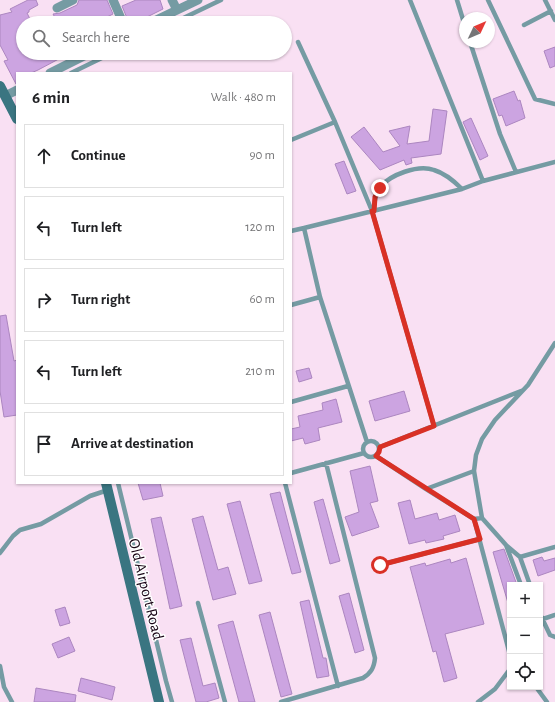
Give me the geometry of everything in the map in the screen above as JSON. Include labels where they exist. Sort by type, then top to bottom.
[{"type":"main road","points":[[0,86],[16,117]]},
{"type":"main road","name":"Old Airport Road","points":[[107,487],[159,702]]},
{"type":"street","points":[[57,8],[73,0]]},
{"type":"street","points":[[113,0],[121,16]]},
{"type":"street","points":[[172,0],[177,10]]},
{"type":"street","points":[[165,16],[198,0]]},
{"type":"street","points":[[52,72],[76,60]]},
{"type":"street","points":[[5,96],[16,90]]},
{"type":"lane","points":[[188,16],[221,0]]},
{"type":"lane","points":[[410,0],[483,182]]},
{"type":"lane","points":[[457,0],[461,12]]},
{"type":"lane","points":[[488,0],[535,99],[555,104]]},
{"type":"lane","points":[[545,0],[555,20]]},
{"type":"lane","points":[[524,25],[551,11]]},
{"type":"lane","points":[[298,42],[335,122],[373,211],[434,426]]},
{"type":"lane","points":[[472,48],[500,134],[516,172]]},
{"type":"lane","points":[[73,72],[98,60]]},
{"type":"lane","points":[[292,140],[335,122]]},
{"type":"lane","points":[[292,231],[462,190],[516,172],[555,162]]},
{"type":"lane","points":[[373,211],[375,197],[380,188],[396,176],[416,170],[434,170],[453,181],[462,190]]},
{"type":"lane","points":[[304,228],[320,297],[367,442]]},
{"type":"lane","points":[[292,305],[320,297]]},
{"type":"lane","points":[[529,582],[520,557],[506,545],[482,518],[474,471],[476,455],[482,439],[495,420],[523,391],[555,343]]},
{"type":"lane","points":[[292,402],[348,386]]},
{"type":"lane","points":[[380,447],[523,391]]},
{"type":"lane","points":[[380,447],[375,441],[367,442],[363,447],[364,453],[369,457],[376,456],[474,519],[482,518]]},
{"type":"lane","points":[[376,456],[380,447]]},
{"type":"lane","points":[[292,473],[364,453]]},
{"type":"lane","points":[[281,702],[363,678],[371,673],[374,666],[375,658],[326,463]]},
{"type":"lane","points":[[426,489],[474,471]]},
{"type":"lane","points":[[118,484],[172,702]]},
{"type":"lane","points":[[285,484],[338,686]]},
{"type":"lane","points":[[0,553],[13,536],[20,530],[42,524],[107,487]]},
{"type":"lane","points":[[474,519],[510,654]]},
{"type":"lane","points":[[380,565],[480,539]]},
{"type":"lane","points":[[506,545],[520,582]]},
{"type":"lane","points":[[520,557],[555,547]]},
{"type":"lane","points":[[198,604],[225,702]]},
{"type":"lane","points":[[555,615],[543,619],[550,634],[555,637]]},
{"type":"lane","points":[[0,666],[4,687],[12,702]]},
{"type":"lane","points":[[478,702],[495,689],[507,673]]},
{"type":"lane","points":[[538,690],[547,702]]},
{"type":"building","points":[[28,0],[36,0],[38,5],[29,10],[27,13],[28,16],[16,16],[16,60],[57,60],[33,72],[16,72],[16,84],[4,61],[8,60],[0,45],[0,15],[12,12],[10,9]]},
{"type":"building","points":[[79,0],[107,0],[113,14],[109,16],[54,16],[53,14],[60,13],[77,5]]},
{"type":"building","points":[[136,0],[160,0],[163,9],[149,16],[126,16],[122,6]]},
{"type":"building","points":[[555,47],[555,66],[550,68],[544,51]]},
{"type":"building","points":[[514,91],[518,101],[520,100],[525,118],[506,126],[502,115],[499,116],[493,99]]},
{"type":"building","points":[[433,109],[447,111],[441,154],[411,158],[412,163],[406,165],[404,160],[380,170],[351,137],[364,127],[383,152],[400,146],[389,131],[410,126],[407,144],[429,141]]},
{"type":"building","points":[[471,118],[488,156],[480,160],[463,122]]},
{"type":"building","points":[[344,161],[356,191],[347,194],[335,164]]},
{"type":"building","points":[[6,315],[14,361],[16,360],[16,415],[4,417],[0,391],[0,316]]},
{"type":"building","points":[[309,368],[312,378],[299,382],[296,371]]},
{"type":"building","points":[[404,391],[410,411],[375,421],[369,401]]},
{"type":"building","points":[[336,399],[342,422],[318,428],[320,440],[305,444],[303,438],[292,441],[292,429],[300,427],[298,416],[323,410],[322,403]]},
{"type":"building","points":[[370,466],[378,501],[370,503],[379,527],[352,536],[345,517],[359,512],[350,471]]},
{"type":"building","points":[[138,484],[160,484],[163,496],[143,500]]},
{"type":"building","points":[[280,492],[301,572],[292,574],[270,494]]},
{"type":"building","points":[[323,499],[340,561],[330,564],[314,502]]},
{"type":"building","points":[[410,500],[415,519],[437,513],[439,520],[455,515],[460,531],[443,536],[444,539],[426,543],[425,540],[409,544],[398,503]]},
{"type":"building","points":[[240,501],[262,581],[249,584],[227,504]]},
{"type":"building","points":[[203,516],[218,570],[228,567],[236,594],[213,600],[192,519]]},
{"type":"building","points":[[161,517],[182,606],[170,609],[151,519]]},
{"type":"building","points":[[504,549],[516,582],[507,582],[507,600],[493,552]]},
{"type":"building","points":[[542,557],[544,561],[555,558],[555,570],[538,576],[533,560]]},
{"type":"building","points":[[466,558],[484,624],[445,634],[457,678],[444,682],[436,651],[433,652],[410,567],[425,563],[426,566],[450,559],[451,563]]},
{"type":"building","points":[[349,593],[364,650],[355,653],[339,596]]},
{"type":"building","points":[[309,600],[323,658],[326,658],[329,676],[317,678],[300,602]]},
{"type":"building","points":[[65,607],[70,623],[60,626],[55,610]]},
{"type":"building","points":[[270,612],[292,694],[281,697],[259,615]]},
{"type":"building","points":[[233,621],[255,702],[239,702],[218,625]]},
{"type":"building","points":[[69,637],[75,651],[58,658],[52,644]]},
{"type":"building","points":[[191,638],[203,686],[215,683],[219,698],[206,702],[196,702],[180,640]]},
{"type":"building","points":[[81,678],[115,687],[112,700],[78,691]]},
{"type":"building","points":[[36,688],[76,695],[75,702],[34,702]]},
{"type":"route","points":[[380,188],[375,197],[374,211],[372,211],[434,426],[380,447],[380,450],[376,456],[474,519],[480,539],[380,565]]}]
